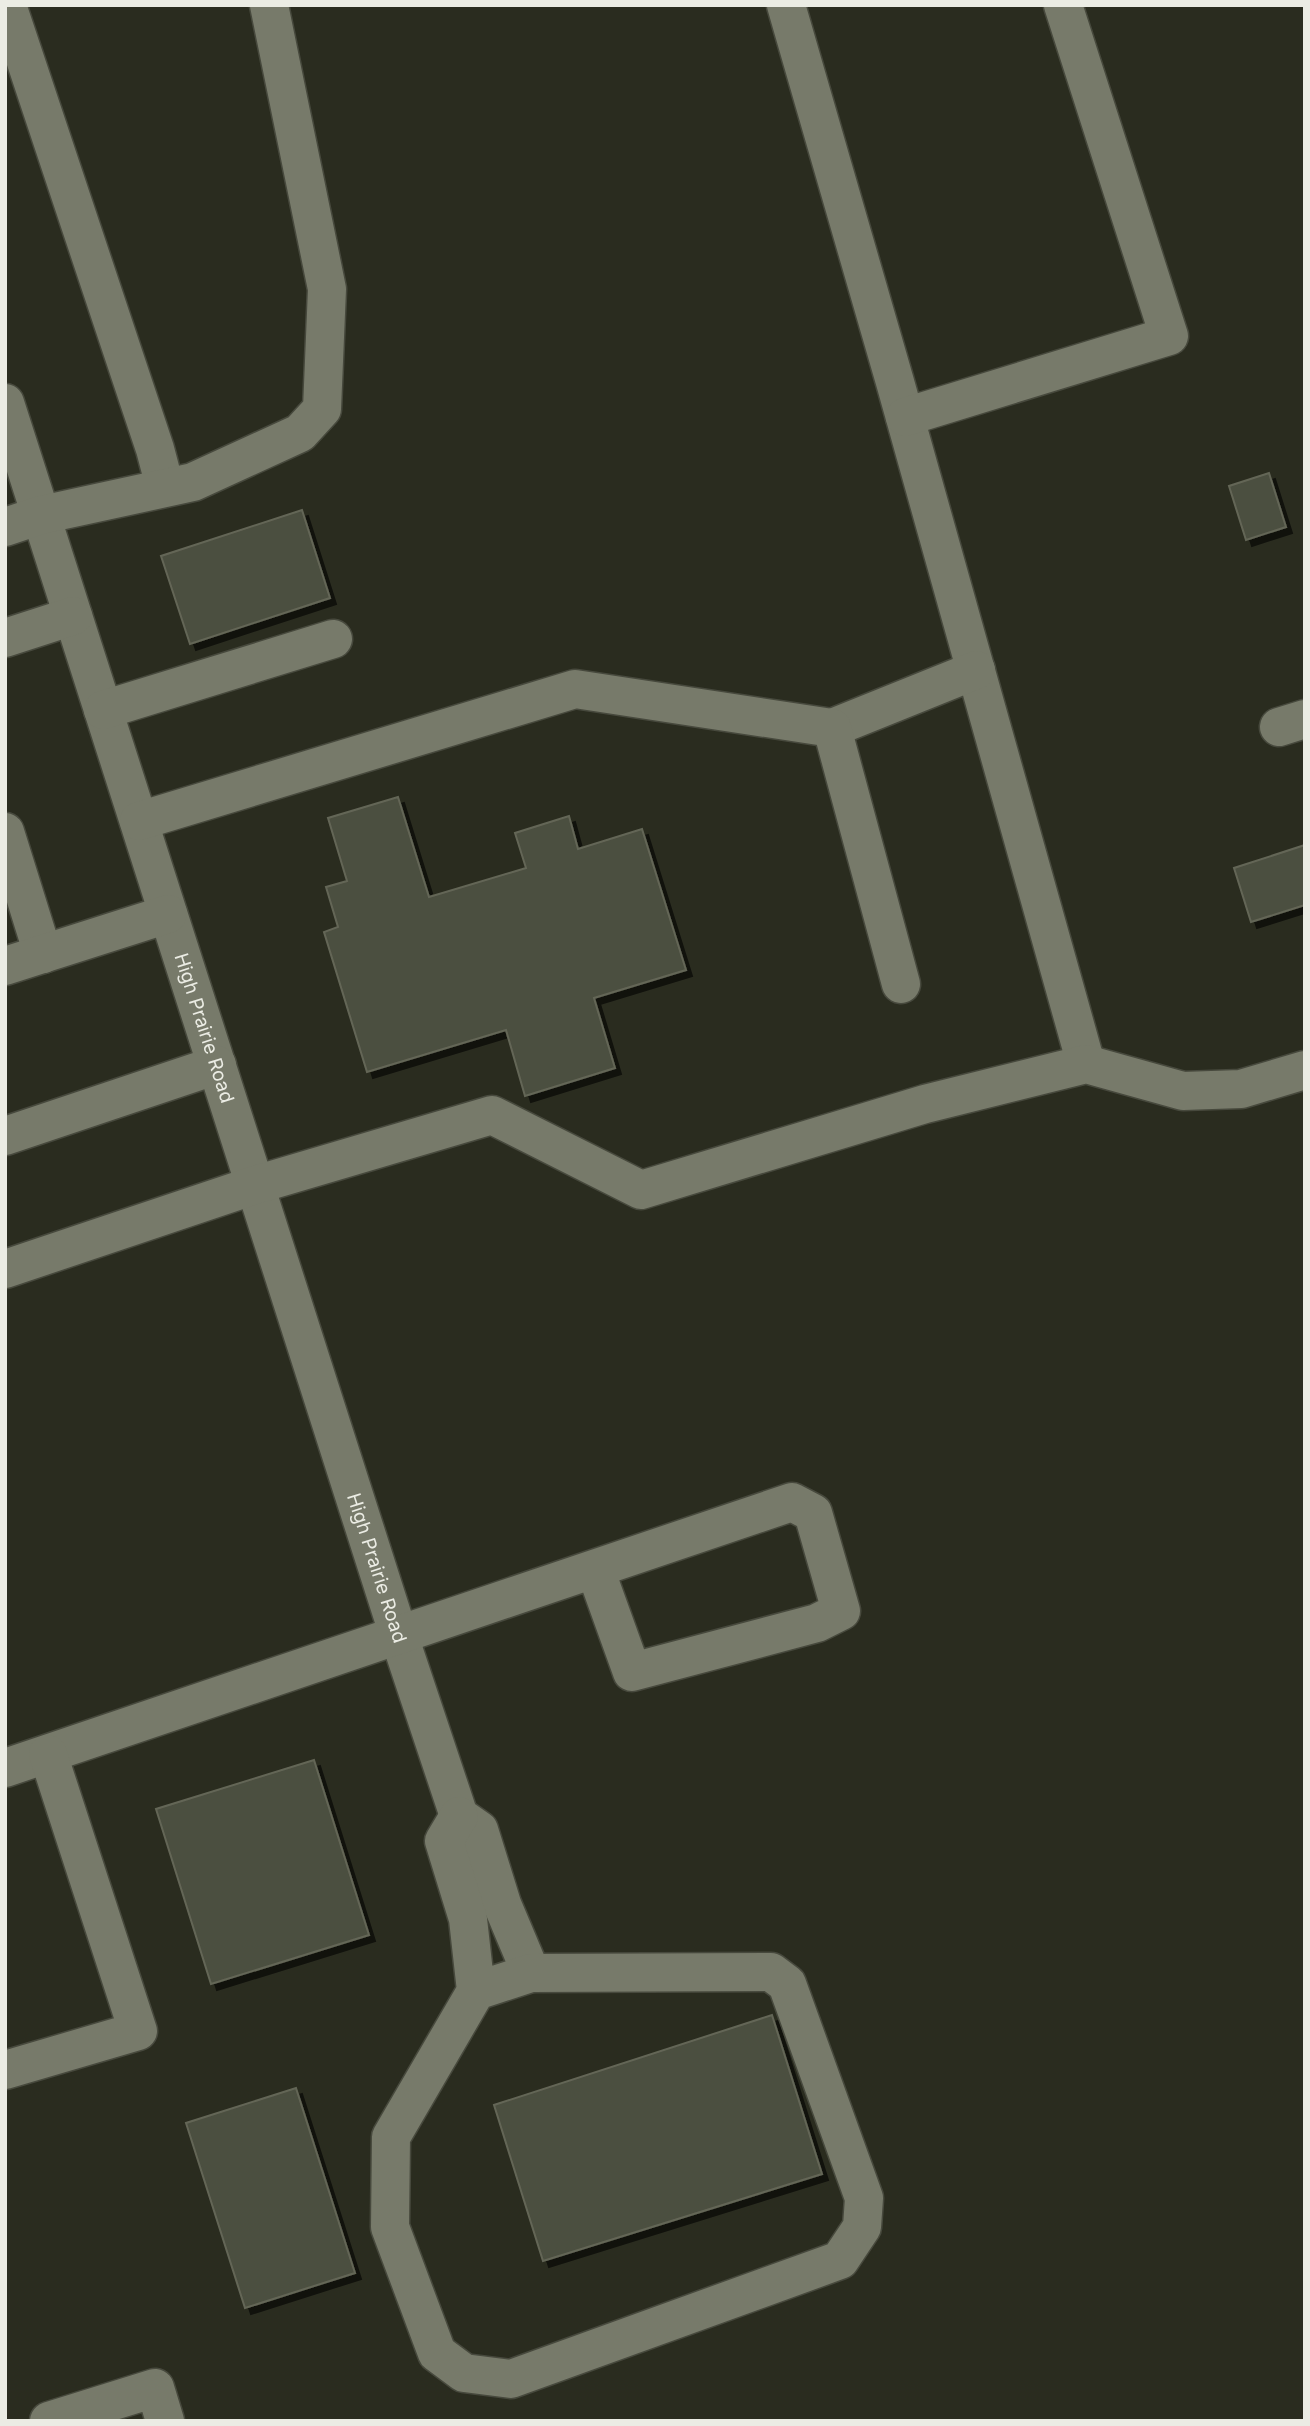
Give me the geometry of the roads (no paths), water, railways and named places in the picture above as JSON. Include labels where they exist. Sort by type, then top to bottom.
[{"type":"street","points":[[7,5],[155,449],[165,487]]},
{"type":"street","points":[[5,527],[41,515],[111,502],[193,482],[300,433],[322,409],[327,289],[269,5]]},
{"type":"street","points":[[786,5],[905,417],[1086,1064]]},
{"type":"street","points":[[905,417],[1169,336],[1062,5]]},
{"type":"street","name":"High Prairie Road","points":[[5,403],[459,1816]]},
{"type":"street","points":[[5,638],[73,616]]},
{"type":"street","points":[[103,710],[332,639]]},
{"type":"street","points":[[139,821],[575,689],[832,728],[976,670]]},
{"type":"street","points":[[832,728],[901,984]]},
{"type":"street","points":[[5,832],[43,954]]},
{"type":"street","points":[[5,966],[169,914]]},
{"type":"street","points":[[5,1269],[256,1185],[492,1115],[641,1190],[925,1104],[1086,1064],[1183,1091],[1241,1089],[1305,1070]]},
{"type":"street","points":[[5,1136],[217,1065]]},
{"type":"street","points":[[5,1768],[402,1644],[595,1569],[792,1502],[813,1513],[841,1611],[817,1623],[632,1672],[595,1569]]},
{"type":"street","points":[[5,2070],[138,2031],[48,1754]]},
{"type":"street","points":[[476,1992],[531,1973],[771,1972],[787,1984],[864,2198],[862,2227],[840,2260],[511,2379],[464,2372],[437,2353],[390,2227],[391,2137],[476,1992],[468,1919],[444,1841],[459,1816],[479,1830],[502,1904],[531,1973]]},
{"type":"street","points":[[49,2421],[155,2388],[165,2421]]}]
